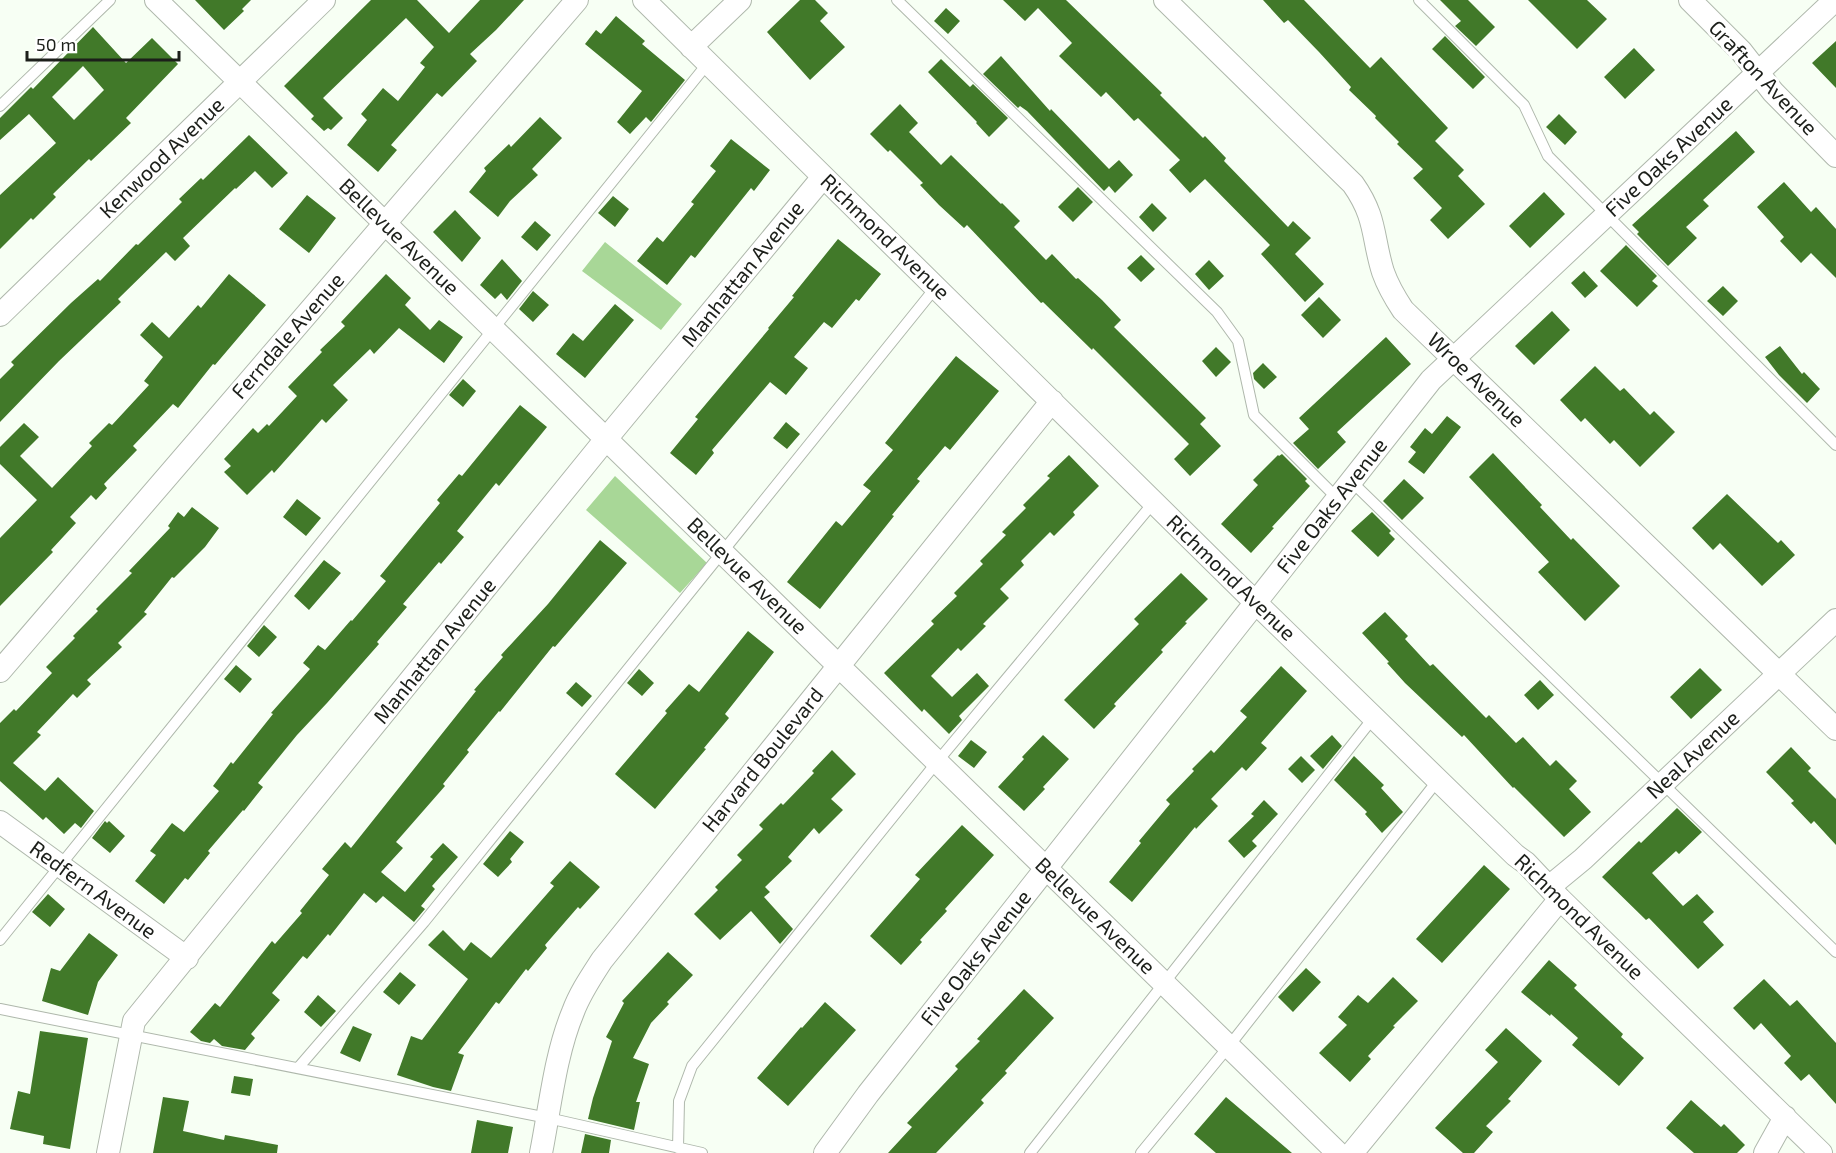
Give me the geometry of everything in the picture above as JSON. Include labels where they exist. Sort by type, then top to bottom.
[{"type":"street","name":"Bellevue Avenue","points":[[156,0],[1338,1153]]},
{"type":"street","name":"Kenwood Avenue","points":[[0,315],[324,0]]},
{"type":"street","name":"Ferndale Avenue","points":[[0,671],[577,0]]},
{"type":"street","name":"Richmond Avenue","points":[[644,0],[1256,603],[1515,855],[1526,863],[1821,1153]]},
{"type":"street","points":[[691,47],[740,0]]},
{"type":"street","name":"Wroe Avenue","points":[[1166,0],[1353,184],[1370,214],[1383,271],[1391,291],[1403,310],[1836,729]]},
{"type":"street","name":"Grafton Avenue","points":[[1690,0],[1741,51],[1773,92],[1836,156]]},
{"type":"street","name":"Five Oaks Avenue","points":[[825,1153],[868,1094],[1431,381],[1835,0]]},
{"type":"street","name":"Manhattan Avenue","points":[[108,1153],[134,1021],[823,177]]},
{"type":"street","name":"Harvard Boulevard","points":[[541,1153],[561,1051],[572,1014],[583,989],[602,960],[1052,401]]},
{"type":"street","name":"Neal Avenue","points":[[1352,1153],[1555,893],[1574,864],[1583,859],[1836,620]]},
{"type":"street","name":"Redfern Avenue","points":[[0,822],[186,958]]},
{"type":"street","points":[[1765,1153],[1785,1117]]},
{"type":"lane","points":[[0,106],[110,0]]},
{"type":"lane","points":[[897,0],[1217,312],[1238,341],[1254,415],[1345,490],[1663,784],[1836,952]]},
{"type":"lane","points":[[1419,0],[1524,105],[1548,156],[1836,445]]},
{"type":"lane","points":[[0,940],[708,63]]},
{"type":"lane","points":[[298,1068],[424,922],[936,287]]},
{"type":"lane","points":[[678,1148],[679,1101],[692,1066],[937,762],[1154,502]]},
{"type":"lane","points":[[1030,1153],[1374,717]]},
{"type":"lane","points":[[1141,1153],[1229,1046],[1438,780]]},
{"type":"lane","points":[[0,1009],[548,1118],[702,1153]]},
{"type":"green space","points":[[605,242],[682,304],[661,330],[582,271]]},
{"type":"green space","points":[[615,476],[707,563],[680,593],[586,510]]},
{"type":"building","points":[[195,0],[251,0],[242,9],[244,11],[224,30]]},
{"type":"building","points":[[371,0],[417,0],[449,33],[480,0],[524,0],[470,54],[477,61],[442,97],[437,93],[391,145],[397,150],[378,172],[347,145],[367,120],[361,114],[383,88],[398,101],[425,67],[420,63],[434,47],[406,18],[323,98],[343,118],[331,130],[328,128],[324,131],[311,119],[314,116],[284,86]]},
{"type":"building","points":[[800,0],[815,0],[828,13],[820,21],[845,47],[810,80],[767,32]]},
{"type":"building","points":[[1003,0],[1066,0],[1162,93],[1160,95],[1203,138],[1205,136],[1226,158],[1224,161],[1288,227],[1293,221],[1311,238],[1295,254],[1324,284],[1305,302],[1261,254],[1270,245],[1205,179],[1190,193],[1169,170],[1180,160],[1138,118],[1134,121],[1106,92],[1101,97],[1059,56],[1072,43],[1038,8],[1025,21]]},
{"type":"building","points":[[1263,0],[1304,0],[1370,68],[1381,57],[1448,128],[1435,141],[1464,170],[1458,176],[1485,204],[1448,239],[1430,220],[1442,208],[1413,178],[1423,169],[1397,144],[1399,142],[1375,118],[1376,116],[1349,90],[1351,87],[1319,52],[1288,20],[1284,23]]},
{"type":"building","points":[[1440,0],[1468,0],[1495,27],[1476,46],[1455,26],[1461,21]]},
{"type":"building","points":[[1528,0],[1587,0],[1607,19],[1577,49]]},
{"type":"building","points":[[946,8],[960,21],[948,34],[934,21]]},
{"type":"building","points":[[616,16],[645,41],[642,44],[685,80],[651,122],[646,117],[630,134],[617,122],[642,91],[585,44],[596,30],[601,34]]},
{"type":"building","points":[[93,27],[126,63],[152,38],[178,64],[126,118],[131,123],[91,161],[89,159],[53,194],[56,197],[0,249],[0,195],[56,143],[29,114],[0,140],[0,118],[31,87],[33,89]],"holes":[[[83,66],[104,90],[74,120],[52,97]]]},
{"type":"building","points":[[1445,36],[1485,77],[1473,89],[1432,49]]},
{"type":"building","points":[[1836,41],[1836,88],[1812,63]]},
{"type":"building","points":[[1634,48],[1655,70],[1625,99],[1604,77]]},
{"type":"building","points":[[1001,56],[1050,111],[1051,109],[1109,169],[1119,160],[1133,175],[1115,193],[1109,186],[1104,191],[1027,111],[1020,106],[1018,108],[983,74]]},
{"type":"building","points":[[941,59],[970,87],[973,84],[1008,118],[989,137],[928,72]]},
{"type":"building","points":[[900,104],[918,123],[909,132],[941,165],[951,155],[1002,203],[1020,221],[1014,227],[1046,260],[1052,254],[1076,279],[1078,278],[1102,300],[1121,320],[1114,327],[1206,418],[1200,424],[1221,446],[1190,476],[1174,459],[1189,444],[1093,348],[1092,350],[1043,302],[1041,303],[967,225],[964,228],[939,205],[920,185],[923,183],[890,150],[888,152],[870,134]]},
{"type":"building","points":[[1559,114],[1577,132],[1565,145],[1546,127]]},
{"type":"building","points":[[540,117],[562,138],[532,169],[538,175],[510,201],[498,217],[469,192],[486,171],[484,168],[509,144],[511,147]]},
{"type":"building","points":[[1736,131],[1755,152],[1703,200],[1709,206],[1686,227],[1697,238],[1668,266],[1637,234],[1639,232],[1632,225]]},
{"type":"building","points":[[249,135],[288,173],[272,188],[255,171],[235,188],[183,238],[190,246],[175,261],[166,252],[118,299],[121,302],[0,422],[0,379],[14,365],[11,362],[71,303],[98,279],[100,281],[136,244],[138,245],[182,202],[179,199],[201,178],[203,180]]},
{"type":"building","points":[[731,139],[770,170],[754,191],[751,188],[695,258],[691,255],[667,285],[637,261],[657,237],[663,242],[694,204],[691,202],[716,171],[710,166]]},
{"type":"building","points":[[1784,182],[1811,212],[1816,207],[1836,229],[1836,278],[1811,253],[1801,263],[1780,241],[1784,237],[1757,207]]},
{"type":"building","points":[[1078,187],[1093,202],[1073,222],[1058,207]]},
{"type":"building","points":[[1544,192],[1565,214],[1530,248],[1509,226]]},
{"type":"building","points":[[307,195],[336,218],[309,253],[279,229]]},
{"type":"building","points":[[613,196],[629,209],[615,227],[598,213]]},
{"type":"building","points":[[1152,203],[1167,218],[1153,232],[1139,217]]},
{"type":"building","points":[[455,210],[481,238],[462,262],[433,232]]},
{"type":"building","points":[[535,221],[551,235],[537,251],[521,237]]},
{"type":"building","points":[[838,239],[881,274],[859,301],[856,299],[832,328],[824,322],[794,357],[808,368],[786,395],[770,382],[712,450],[714,453],[696,475],[670,453],[698,419],[695,417],[769,329],[794,297],[792,296]]},
{"type":"building","points":[[1626,245],[1657,276],[1652,281],[1658,286],[1637,307],[1600,271]]},
{"type":"building","points":[[1141,255],[1155,269],[1141,282],[1127,268]]},
{"type":"building","points":[[502,259],[522,281],[507,300],[501,293],[495,299],[480,285]]},
{"type":"building","points":[[1209,260],[1224,276],[1209,290],[1195,274]]},
{"type":"building","points":[[1584,271],[1598,286],[1585,298],[1571,283]]},
{"type":"building","points":[[229,274],[266,305],[215,365],[213,364],[178,408],[173,404],[133,446],[137,450],[104,484],[107,488],[96,500],[91,495],[70,517],[76,523],[51,550],[53,552],[0,606],[0,538],[37,500],[0,464],[0,447],[24,423],[39,437],[20,456],[52,488],[92,446],[89,443],[109,423],[112,425],[149,385],[144,381],[163,357],[140,335],[152,322],[169,338],[198,305],[201,308]]},
{"type":"building","points":[[386,274],[411,298],[405,305],[430,330],[439,320],[463,337],[444,363],[399,328],[374,354],[370,349],[333,385],[348,400],[326,423],[322,419],[274,473],[272,470],[247,495],[224,472],[231,466],[224,459],[253,428],[258,433],[267,424],[269,426],[297,396],[288,387],[322,352],[320,350],[345,326],[341,322]]},
{"type":"building","points":[[1723,286],[1738,301],[1723,316],[1707,301]]},
{"type":"building","points":[[533,291],[549,305],[533,322],[519,309]]},
{"type":"building","points":[[1319,297],[1341,320],[1323,338],[1301,315]]},
{"type":"building","points":[[615,304],[634,320],[585,378],[556,354],[573,333],[583,341]]},
{"type":"building","points":[[1552,311],[1570,330],[1534,365],[1515,346]]},
{"type":"building","points":[[1386,337],[1411,364],[1337,432],[1346,442],[1318,469],[1293,443],[1309,429],[1299,418]]},
{"type":"building","points":[[1780,346],[1802,374],[1804,372],[1820,389],[1807,403],[1765,357]]},
{"type":"building","points":[[1216,347],[1231,362],[1216,377],[1202,361]]},
{"type":"building","points":[[956,356],[999,391],[950,450],[945,446],[917,479],[920,481],[892,515],[894,516],[820,609],[787,582],[836,521],[842,526],[871,491],[863,485],[893,450],[885,443]]},
{"type":"building","points":[[1263,363],[1277,377],[1264,389],[1254,379],[1253,373]]},
{"type":"building","points":[[1595,366],[1620,391],[1624,388],[1650,415],[1654,411],[1675,432],[1640,467],[1614,440],[1610,444],[1585,418],[1581,422],[1560,400]]},
{"type":"building","points":[[463,379],[476,391],[463,407],[449,395]]},
{"type":"building","points":[[520,405],[547,427],[499,486],[496,483],[457,531],[464,537],[403,604],[407,607],[377,642],[379,644],[297,735],[258,783],[263,787],[208,851],[210,853],[188,880],[185,878],[164,904],[135,881],[156,855],[150,851],[172,823],[184,832],[219,791],[213,786],[273,714],[271,713],[310,669],[303,663],[318,645],[325,650],[386,581],[380,576],[440,503],[437,500],[459,474],[462,476]]},
{"type":"building","points":[[1447,416],[1461,427],[1424,474],[1408,462],[1416,452],[1410,447],[1425,428],[1432,434]]},
{"type":"building","points":[[786,422],[800,434],[787,449],[773,438]]},
{"type":"building","points":[[1493,453],[1571,540],[1573,538],[1620,586],[1585,621],[1538,572],[1549,562],[1469,477]]},
{"type":"building","points":[[1282,454],[1307,479],[1305,481],[1310,486],[1251,553],[1221,524],[1258,485],[1253,480],[1278,455]]},
{"type":"building","points":[[1069,455],[1099,486],[1073,512],[1075,515],[1054,536],[1050,532],[1021,561],[1024,565],[1000,589],[1009,598],[983,624],[986,626],[961,651],[958,648],[931,676],[952,697],[977,673],[989,686],[959,716],[962,720],[949,734],[924,709],[922,712],[884,673],[934,624],[931,621],[957,596],[954,593],[983,564],[980,561],[1006,535],[1002,532],[1026,508],[1023,505],[1050,478],[1047,476]]},
{"type":"building","points":[[1404,479],[1424,498],[1402,520],[1383,501]]},
{"type":"building","points":[[1727,494],[1778,543],[1781,540],[1795,555],[1762,586],[1720,543],[1713,550],[1692,528]]},
{"type":"building","points":[[297,499],[321,518],[306,536],[283,517]]},
{"type":"building","points":[[192,507],[219,528],[205,547],[174,578],[172,577],[144,612],[147,614],[118,643],[122,647],[87,680],[91,684],[77,698],[73,694],[37,732],[41,735],[13,763],[45,791],[58,777],[94,811],[81,828],[75,823],[64,834],[46,817],[43,820],[0,781],[0,723],[14,709],[16,711],[52,673],[46,667],[75,638],[73,636],[98,611],[96,609],[132,573],[129,571],[170,528],[168,526],[178,512],[184,517]]},
{"type":"building","points":[[1372,512],[1391,531],[1389,533],[1395,539],[1378,557],[1351,531]]},
{"type":"building","points":[[600,540],[627,563],[555,647],[553,646],[467,750],[469,752],[443,784],[445,786],[396,842],[403,848],[381,872],[405,892],[433,859],[430,857],[443,843],[458,857],[432,886],[435,889],[421,906],[425,909],[414,922],[383,896],[376,903],[364,893],[330,936],[328,934],[307,959],[303,956],[272,993],[280,1000],[251,1034],[255,1038],[245,1050],[222,1046],[214,1039],[210,1043],[201,1041],[190,1032],[215,1003],[220,1007],[272,941],[275,944],[302,913],[300,911],[329,875],[322,869],[345,842],[351,848],[476,691],[474,690],[503,657],[501,655],[548,604]]},
{"type":"building","points":[[324,560],[341,573],[309,610],[294,596]]},
{"type":"building","points":[[1181,573],[1208,599],[1185,622],[1187,623],[1161,650],[1163,652],[1094,729],[1064,700],[1139,624],[1134,619]]},
{"type":"building","points":[[1385,612],[1408,636],[1405,639],[1430,666],[1433,664],[1486,718],[1489,715],[1516,743],[1523,737],[1550,766],[1556,760],[1577,781],[1569,789],[1591,812],[1564,837],[1513,788],[1464,735],[1462,737],[1405,683],[1362,633]]},
{"type":"building","points":[[264,625],[277,637],[259,657],[247,646]]},
{"type":"building","points":[[748,631],[774,652],[725,714],[729,718],[704,748],[706,749],[655,809],[615,774],[689,684],[699,692]]},
{"type":"building","points":[[236,665],[252,679],[240,693],[224,679]]},
{"type":"building","points":[[1281,666],[1307,691],[1261,743],[1267,748],[1246,771],[1242,767],[1211,799],[1218,806],[1196,829],[1195,827],[1132,902],[1109,882],[1170,804],[1166,800],[1194,771],[1192,769],[1211,750],[1214,753],[1247,717],[1240,711]]},
{"type":"building","points":[[1700,668],[1722,690],[1691,719],[1670,697]]},
{"type":"building","points":[[639,669],[654,683],[642,696],[627,683]]},
{"type":"building","points":[[1540,680],[1554,695],[1538,710],[1524,695]]},
{"type":"building","points":[[576,682],[592,696],[582,707],[566,693]]},
{"type":"building","points":[[1043,735],[1069,759],[1024,811],[998,787]]},
{"type":"building","points":[[1332,735],[1342,746],[1323,769],[1310,756]]},
{"type":"building","points":[[971,740],[987,752],[974,768],[958,756]]},
{"type":"building","points":[[1791,747],[1811,768],[1808,771],[1836,799],[1836,845],[1814,821],[1811,824],[1791,803],[1794,801],[1766,772]]},
{"type":"building","points":[[832,750],[856,774],[831,799],[843,810],[819,834],[814,828],[788,857],[792,861],[765,887],[770,892],[764,897],[793,929],[780,944],[751,911],[720,940],[694,914],[718,890],[715,887],[742,860],[737,855],[763,829],[759,825],[781,803],[783,805],[814,773],[812,771]]},
{"type":"building","points":[[1301,756],[1315,770],[1302,783],[1288,769]]},
{"type":"building","points":[[1354,756],[1384,785],[1381,788],[1403,812],[1382,833],[1365,814],[1367,812],[1334,780]]},
{"type":"building","points":[[1264,800],[1278,814],[1252,841],[1257,846],[1244,858],[1228,841],[1254,816],[1251,814]]},
{"type":"building","points":[[1677,808],[1702,832],[1679,854],[1676,851],[1652,873],[1683,906],[1697,894],[1714,912],[1703,922],[1724,945],[1698,969],[1649,918],[1646,920],[1602,877]]},
{"type":"building","points":[[105,821],[107,823],[109,821],[125,836],[110,853],[92,838]]},
{"type":"building","points":[[962,825],[994,855],[945,909],[947,911],[901,965],[870,936],[920,879],[915,875]]},
{"type":"building","points":[[510,831],[524,842],[510,859],[512,862],[498,877],[483,864]]},
{"type":"building","points":[[570,861],[600,887],[580,909],[578,907],[545,945],[547,948],[528,971],[526,969],[499,1004],[496,1002],[458,1053],[464,1055],[451,1091],[397,1075],[411,1036],[422,1040],[468,979],[428,945],[443,930],[464,951],[471,942],[491,958],[554,886],[550,883]]},
{"type":"building","points":[[1484,865],[1510,889],[1442,963],[1416,939]]},
{"type":"building","points":[[48,894],[65,909],[50,927],[32,912]]},
{"type":"building","points":[[89,933],[118,955],[98,982],[88,1015],[42,1001],[51,968],[60,971]]},
{"type":"building","points":[[668,952],[693,975],[651,1023],[633,1058],[649,1064],[636,1102],[640,1102],[634,1130],[588,1119],[612,1041],[606,1037],[624,1003],[622,1001]]},
{"type":"building","points":[[1549,960],[1577,985],[1574,988],[1623,1034],[1621,1037],[1644,1058],[1619,1086],[1572,1045],[1578,1038],[1521,992]]},
{"type":"building","points":[[1306,968],[1321,982],[1293,1012],[1278,997]]},
{"type":"building","points":[[400,972],[416,985],[399,1005],[383,992]]},
{"type":"building","points":[[1393,977],[1418,1001],[1393,1026],[1395,1027],[1368,1056],[1371,1059],[1350,1082],[1319,1053],[1347,1025],[1338,1017],[1358,995],[1368,1003]]},
{"type":"building","points":[[1764,979],[1790,1006],[1797,1000],[1836,1043],[1836,1104],[1809,1074],[1801,1081],[1784,1063],[1791,1056],[1761,1023],[1754,1030],[1733,1008]]},
{"type":"building","points":[[1024,989],[1054,1018],[981,1100],[984,1103],[936,1153],[888,1153],[912,1127],[907,1123],[958,1069],[955,1066],[980,1041],[977,1039]]},
{"type":"building","points":[[318,995],[336,1011],[321,1027],[304,1012]]},
{"type":"building","points":[[825,1002],[856,1030],[788,1106],[757,1078]]},
{"type":"building","points":[[353,1026],[372,1034],[360,1062],[340,1053]]},
{"type":"building","points":[[1506,1028],[1542,1061],[1508,1099],[1511,1101],[1486,1126],[1493,1132],[1474,1153],[1463,1153],[1435,1128],[1498,1062],[1485,1050]]},
{"type":"building","points":[[40,1031],[88,1038],[70,1149],[43,1144],[44,1136],[10,1129],[18,1091],[30,1094]]},
{"type":"building","points":[[234,1076],[253,1079],[250,1096],[231,1093]]},
{"type":"building","points":[[163,1097],[189,1101],[183,1131],[224,1140],[225,1135],[278,1145],[277,1153],[153,1153]]},
{"type":"building","points":[[1226,1097],[1292,1153],[1216,1153],[1194,1134]]},
{"type":"building","points":[[1691,1100],[1721,1127],[1724,1124],[1745,1145],[1737,1153],[1694,1153],[1666,1128]]},
{"type":"building","points":[[477,1120],[513,1127],[508,1153],[471,1153]]},
{"type":"building","points":[[585,1134],[611,1140],[609,1153],[581,1153]]}]
